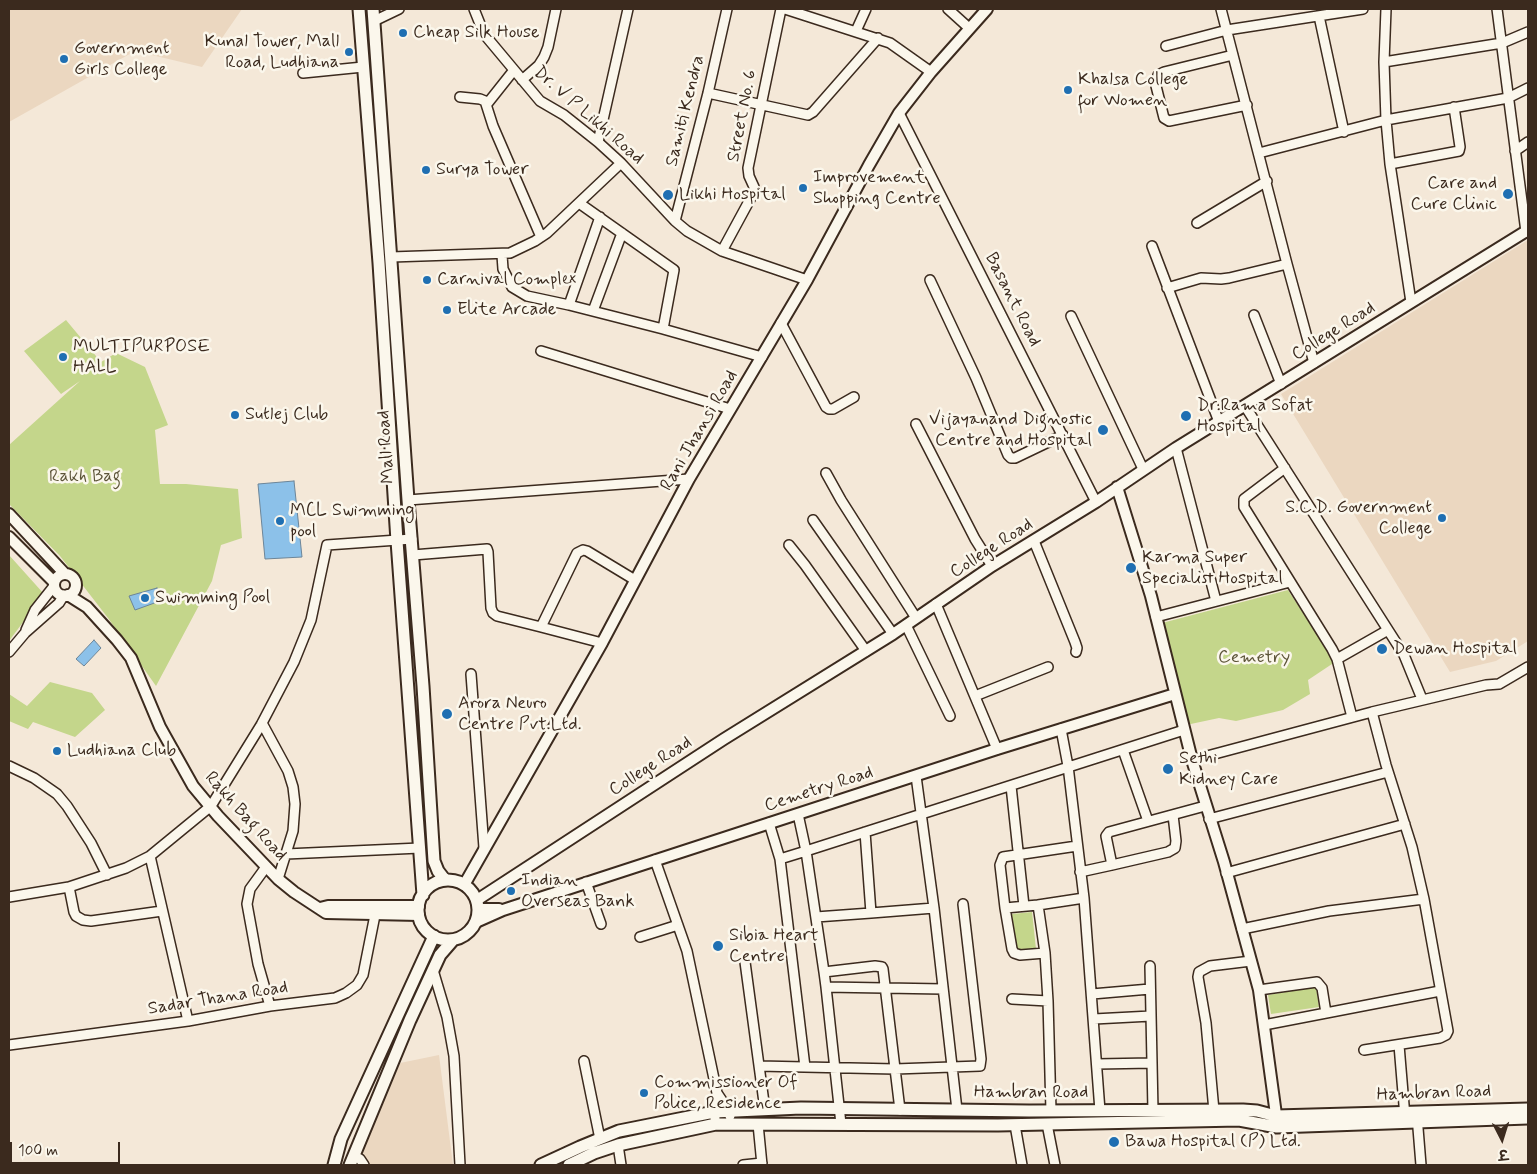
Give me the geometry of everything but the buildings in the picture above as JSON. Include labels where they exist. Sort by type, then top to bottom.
[{"type":"main road","name":"Mall Road","points":[[360,9],[423,894]]},
{"type":"main road","name":"Mall Road","points":[[373,9],[434,860],[438,871],[445,880]]},
{"type":"main road","points":[[352,1161],[410,1020],[440,955],[454,940],[470,930],[476,922],[478,904],[472,891],[455,881],[445,880],[436,883],[423,894],[419,911],[420,921],[426,930],[434,936],[443,940],[454,940]]},
{"type":"main road","points":[[334,1165],[341,1139],[434,936]]},
{"type":"main road","name":"Hambran Road","points":[[542,1165],[620,1132],[714,1112],[729,1111],[840,1109],[1249,1111],[1277,1122]]},
{"type":"main road","name":"Hambran Road","points":[[1417,1118],[1528,1109]]},
{"type":"main road","name":"Hambran Road","points":[[569,1165],[594,1153],[618,1145],[716,1124],[1015,1125],[1239,1120],[1277,1122],[1405,1118],[1528,1118]]},
{"type":"street","points":[[374,21],[399,9]]},
{"type":"street","name":"Dr. V P Likhi Road","points":[[475,9],[484,34],[522,80],[546,105],[564,115],[621,163],[675,221],[695,236],[722,251],[807,280]]},
{"type":"street","points":[[522,80],[539,65],[544,57],[556,9]]},
{"type":"street","points":[[598,142],[628,9]]},
{"type":"street","name":"Samiti Kendra","points":[[675,221],[708,93],[727,9]]},
{"type":"street","name":"Street No. 6","points":[[722,251],[754,192],[748,168],[781,9]]},
{"type":"street","points":[[785,9],[806,12],[878,38],[899,48],[931,72]]},
{"type":"street","points":[[856,31],[866,9]]},
{"type":"street","points":[[948,9],[969,28]]},
{"type":"street","name":"Rani Jhansi Road","points":[[464,885],[602,643],[689,479],[807,280],[868,165],[900,113],[931,72],[987,9]]},
{"type":"street","points":[[1221,9],[1314,363]]},
{"type":"street","points":[[1166,46],[1227,30],[1307,13],[1319,16],[1363,9]]},
{"type":"street","points":[[1386,9],[1384,62],[1386,120],[1390,164],[1411,302]]},
{"type":"street","points":[[1497,9],[1527,231]]},
{"type":"street","points":[[1319,16],[1344,132]]},
{"type":"street","points":[[1384,62],[1502,43],[1528,32]]},
{"type":"street","points":[[708,93],[805,116],[810,114],[878,38]]},
{"type":"street","points":[[1233,55],[1158,75],[1156,86],[1164,118],[1169,121],[1247,105]]},
{"type":"street","points":[[302,73],[363,67]]},
{"type":"street","points":[[486,104],[514,70]]},
{"type":"street","points":[[1259,153],[1386,120],[1508,98],[1528,88]]},
{"type":"street","points":[[460,97],[485,101],[492,126],[541,237]]},
{"type":"street","points":[[1390,164],[1459,151],[1460,146],[1454,107]]},
{"type":"street","name":"Basant Road","points":[[900,113],[1096,502]]},
{"type":"street","points":[[1515,151],[1528,142]]},
{"type":"street","points":[[391,257],[510,253],[541,237],[621,163]]},
{"type":"street","points":[[1197,223],[1267,181]]},
{"type":"street","points":[[579,203],[674,270],[663,328]]},
{"type":"street","points":[[569,305],[600,217]]},
{"type":"street","name":"College Road","points":[[478,904],[724,739],[893,634],[992,566],[1096,502],[1176,448],[1527,231]]},
{"type":"street","points":[[593,311],[622,233]]},
{"type":"street","points":[[1152,246],[1219,422]]},
{"type":"street","points":[[502,254],[504,269],[512,287],[527,296],[663,328],[762,357]]},
{"type":"street","points":[[1167,288],[1201,278],[1229,278],[1287,264]]},
{"type":"street","points":[[930,280],[976,378],[1008,455],[1011,458],[1016,458],[1063,435]]},
{"type":"street","points":[[1254,315],[1281,384]]},
{"type":"street","points":[[1071,316],[1143,470]]},
{"type":"street","points":[[781,323],[826,407],[833,409],[854,397]]},
{"type":"street","points":[[541,351],[730,409]]},
{"type":"street","points":[[1245,406],[1410,666],[1422,699]]},
{"type":"street","points":[[916,424],[975,539],[992,566]]},
{"type":"street","points":[[1176,448],[1216,601]]},
{"type":"street","points":[[1285,468],[1244,498],[1244,507],[1332,649],[1337,659],[1352,717]]},
{"type":"street","points":[[826,473],[916,618]]},
{"type":"street","points":[[408,500],[689,479]]},
{"type":"street","points":[[1117,487],[1156,616],[1192,760],[1259,990],[1277,1122]]},
{"type":"street","points":[[9,514],[65,574],[74,579],[75,586],[73,592],[66,595],[25,632],[9,652]]},
{"type":"street","points":[[813,520],[893,634]]},
{"type":"street","points":[[9,537],[54,584],[57,592],[66,595]]},
{"type":"street","points":[[9,898],[69,887],[126,868],[150,856],[211,806],[262,723],[294,662],[310,620],[327,545],[412,539]]},
{"type":"street","points":[[1034,541],[1075,642],[1076,652]]},
{"type":"street","points":[[789,545],[866,650]]},
{"type":"street","points":[[413,555],[487,549],[491,608],[493,613],[497,616],[602,643]]},
{"type":"street","points":[[541,627],[579,551],[587,552],[635,580]]},
{"type":"street","points":[[25,632],[35,610],[58,576],[65,574]]},
{"type":"street","points":[[1156,616],[1290,582]]},
{"type":"street","name":"Rakh Bag Road","points":[[75,586],[87,607],[131,658],[173,751],[193,786],[218,816],[278,879],[298,896],[328,914],[375,915],[419,911]]},
{"type":"street","name":"Rakh Bag Road","points":[[66,595],[87,607]]},
{"type":"street","points":[[936,604],[997,749]]},
{"type":"street","points":[[906,625],[950,716]]},
{"type":"street","points":[[1337,659],[1388,630]]},
{"type":"street","points":[[975,696],[1048,666]]},
{"type":"street","points":[[1192,760],[1422,699],[1486,685],[1499,684],[1528,667]]},
{"type":"street","points":[[471,674],[484,848]]},
{"type":"street","name":"Cemetry Road","points":[[476,922],[503,910],[586,882],[997,749],[1175,694]]},
{"type":"street","points":[[1364,1050],[1440,1038],[1447,1034],[1448,1031],[1424,899],[1412,847],[1388,772],[1372,712]]},
{"type":"street","points":[[262,723],[282,757],[293,787],[296,816],[278,879]]},
{"type":"street","points":[[1061,729],[1068,766],[1084,898],[1100,1111]]},
{"type":"street","points":[[780,859],[1184,730]]},
{"type":"street","points":[[1122,750],[1148,821]]},
{"type":"street","points":[[9,766],[34,778],[57,794],[91,843],[107,875]]},
{"type":"street","points":[[1209,819],[1388,772]]},
{"type":"street","points":[[916,776],[923,814],[957,1110]]},
{"type":"street","points":[[1010,786],[1024,906]]},
{"type":"street","points":[[1112,865],[1107,834],[1112,830],[1205,806]]},
{"type":"street","points":[[798,814],[806,851],[824,972],[841,1124]]},
{"type":"street","points":[[1080,872],[1168,852],[1175,848],[1173,815]]},
{"type":"street","points":[[769,823],[780,859],[805,1067]]},
{"type":"street","points":[[1226,873],[1405,824]]},
{"type":"street","points":[[865,832],[871,913]]},
{"type":"street","points":[[1044,953],[1020,955],[1014,953],[1012,949],[1001,860],[1007,856],[1077,846]]},
{"type":"street","points":[[286,854],[420,848]]},
{"type":"street","points":[[150,856],[188,1021]]},
{"type":"street","points":[[655,860],[688,950],[717,1093],[714,1112],[716,1124]]},
{"type":"street","points":[[266,867],[250,889],[247,904],[258,964],[270,1006]]},
{"type":"street","points":[[586,882],[600,924]]},
{"type":"street","points":[[69,887],[74,912],[76,916],[83,920],[91,921],[162,911]]},
{"type":"street","points":[[1006,908],[1084,898]]},
{"type":"street","points":[[1242,929],[1329,911],[1424,899]]},
{"type":"street","points":[[478,904],[503,910]]},
{"type":"street","points":[[758,1066],[895,1069],[978,1066],[981,1063],[963,904]]},
{"type":"street","points":[[1038,905],[1048,1001],[1051,1111]]},
{"type":"street","points":[[320,908],[328,906],[419,911]]},
{"type":"street","points":[[816,917],[934,908]]},
{"type":"street","name":"Sadar Thana Road","points":[[9,1045],[188,1021],[270,1006],[335,998],[346,993],[357,984],[363,975],[375,915]]},
{"type":"street","points":[[640,937],[678,924]]},
{"type":"street","points":[[1214,1111],[1206,1023],[1198,977],[1199,972],[1210,966],[1251,961]]},
{"type":"street","points":[[745,962],[765,1110]]},
{"type":"street","points":[[824,972],[871,966],[882,967],[900,1110]]},
{"type":"street","points":[[1150,966],[1153,1111]]},
{"type":"street","points":[[433,970],[447,1017],[454,1056],[460,1165]]},
{"type":"street","points":[[1259,990],[1317,982],[1322,988],[1326,1013]]},
{"type":"street","points":[[826,987],[943,989]]},
{"type":"street","points":[[1092,994],[1150,989]]},
{"type":"street","points":[[1264,1025],[1440,991]]},
{"type":"street","points":[[1012,999],[1048,1001]]},
{"type":"street","points":[[1094,1019],[1151,1016]]},
{"type":"street","points":[[1399,1045],[1405,1118]]},
{"type":"street","points":[[584,1061],[600,1139]]},
{"type":"street","points":[[1097,1064],[1152,1063]]},
{"type":"street","points":[[717,1093],[729,1111],[732,1124]]},
{"type":"street","points":[[1417,1118],[1421,1165]]},
{"type":"street","points":[[743,1165],[762,1164],[758,1124]]},
{"type":"street","points":[[1047,1124],[1055,1165]]},
{"type":"street","points":[[1015,1125],[1022,1165]]},
{"type":"street","points":[[618,1145],[621,1165]]},
{"type":"street","points":[[352,1161],[360,1159],[364,1165]]},
{"type":"shaded area","name":"Government Girls College","points":[[9,9],[242,9],[202,67],[135,51],[9,122]]},
{"type":"shaded area","name":"S.C.D. Government College","points":[[1528,240],[1528,641],[1496,661],[1450,672],[1281,394]]},
{"type":"shaded area","points":[[439,1055],[453,1165],[359,1165],[360,1152],[400,1063]]},
{"type":"green space","name":"Rakh Bag","points":[[66,320],[101,362],[116,353],[145,367],[168,425],[155,430],[160,484],[186,484],[238,489],[242,538],[221,545],[212,581],[156,686],[108,618],[60,556],[9,504],[9,445],[80,381],[61,394],[24,351]]},
{"type":"green space","points":[[9,555],[44,594],[9,641]]},
{"type":"green space","name":"Cemetry","points":[[1288,590],[1335,662],[1308,680],[1310,694],[1283,710],[1236,721],[1219,718],[1186,725],[1162,623]]},
{"type":"green space","points":[[50,682],[92,693],[105,710],[75,737],[33,722],[28,729],[9,721],[9,694],[27,706]]},
{"type":"green space","points":[[1032,912],[1036,949],[1017,951],[1012,914]]},
{"type":"green space","points":[[1316,987],[1319,1007],[1271,1014],[1268,995]]},
{"type":"water","name":"MCL Swimming pool","points":[[294,481],[302,557],[265,559],[258,484]]},
{"type":"water","name":"Swimming Pool","points":[[157,588],[160,601],[135,610],[129,596]]},
{"type":"water","points":[[94,640],[101,648],[84,666],[76,659]]},
{"type":"place","name":"Cheap Silk House","points":[[403,33]]},
{"type":"place","name":"Kunal Tower, Mall Road, Ludhiana","points":[[349,52]]},
{"type":"place","name":"Government Girls College","points":[[64,59]]},
{"type":"place","name":"Khalsa College for Women","points":[[1068,90]]},
{"type":"place","name":"Surya Tower","points":[[426,170]]},
{"type":"place","name":"Improvement Shopping Centre","points":[[803,188]]},
{"type":"place","name":"Care and Cure Clinic","points":[[1508,194]]},
{"type":"place","name":"Likhi Hospital","points":[[668,195]]},
{"type":"place","name":"Carnival Complex","points":[[427,280]]},
{"type":"place","name":"Elite Arcade","points":[[447,310]]},
{"type":"place","name":"MULTIPURPOSE HALL","points":[[63,357]]},
{"type":"place","name":"Sutlej Club","points":[[235,415]]},
{"type":"place","name":"Dr.Rama Sofat Hospital","points":[[1186,416]]},
{"type":"place","name":"Vijayanand Dignostic Centre and Hospital","points":[[1103,430]]},
{"type":"place","name":"S.C.D. Government College","points":[[1442,518]]},
{"type":"place","name":"MCL Swimming pool","points":[[280,521]]},
{"type":"place","name":"Karma Super Specialist Hospital","points":[[1131,568]]},
{"type":"place","name":"Swimming Pool","points":[[145,598]]},
{"type":"place","name":"Dewan Hospital","points":[[1382,649]]},
{"type":"place","name":"Arora Neuro Centre Pvt.Ltd.","points":[[447,714]]},
{"type":"place","name":"Ludhiana Club","points":[[57,751]]},
{"type":"place","name":"Sethi Kidney Care","points":[[1168,769]]},
{"type":"place","name":"Indian Overseas Bank","points":[[511,891]]},
{"type":"place","name":"Sibia Heart Centre","points":[[718,946]]},
{"type":"place","name":"Commissioner Of Police, Residence","points":[[644,1093]]},
{"type":"place","name":"Bawa Hospital (P) Ltd.","points":[[1114,1142]]}]
